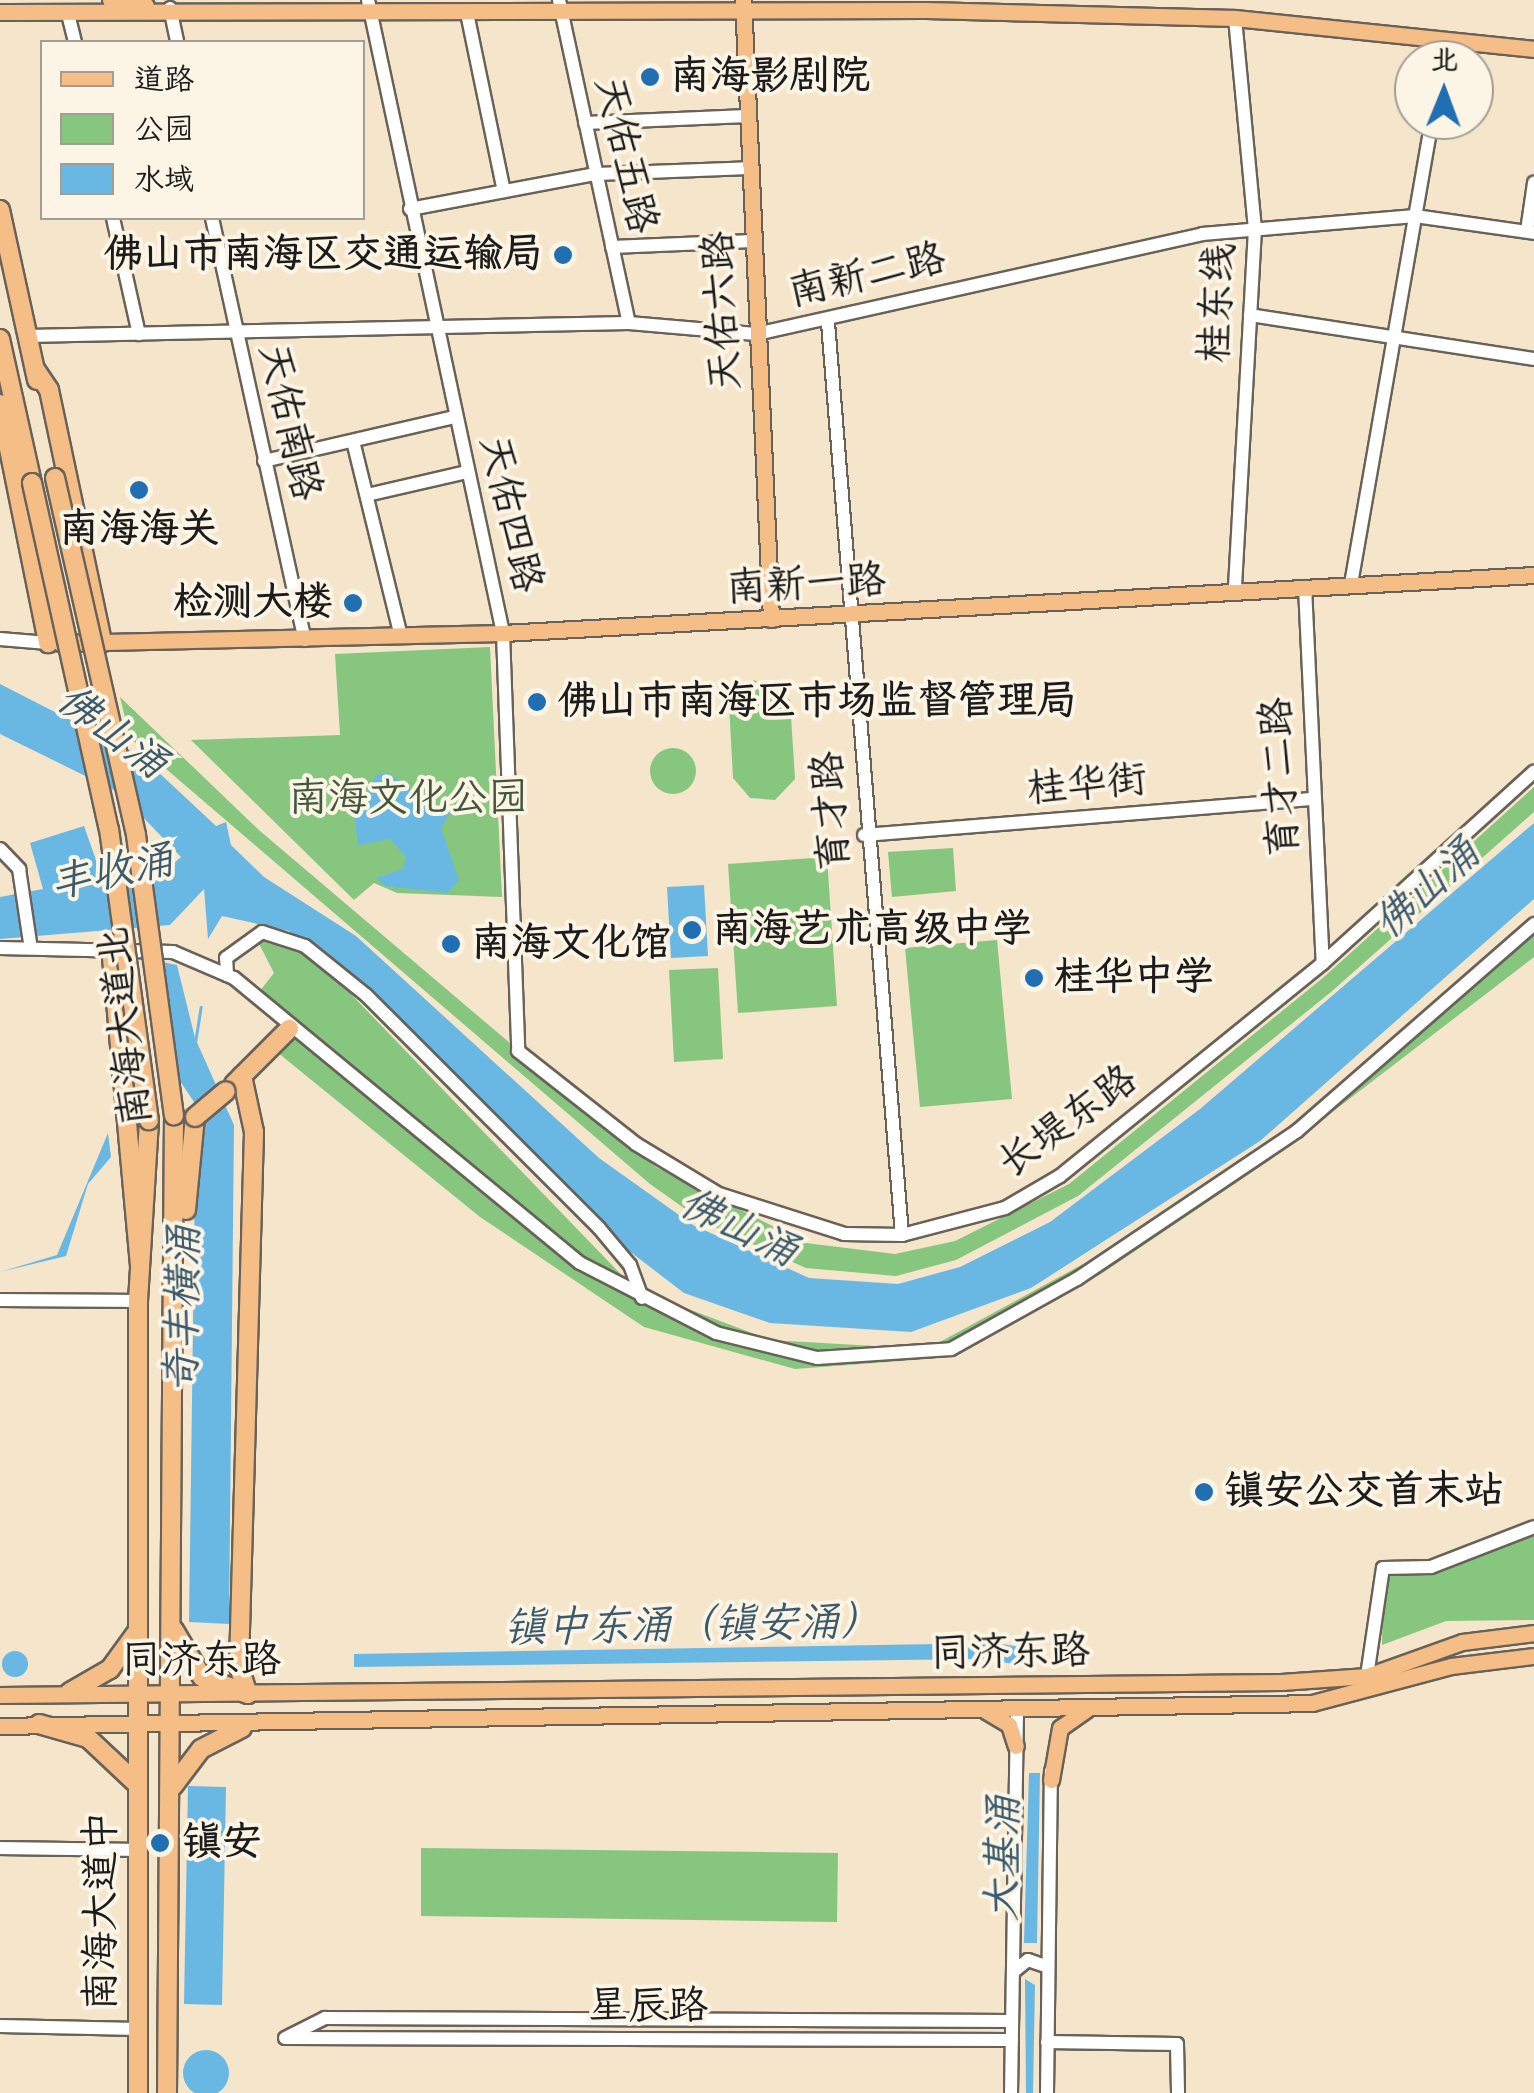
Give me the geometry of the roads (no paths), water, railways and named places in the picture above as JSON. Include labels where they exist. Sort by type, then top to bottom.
[{"type":"highway","name":"南海大道北","points":[[0,210],[55,478],[136,834],[174,1115],[170,1729]]},
{"type":"highway","name":"南海大道北","points":[[1,353],[110,829],[149,1120],[138,1301],[136,1728]]},
{"type":"highway","points":[[34,368],[49,390],[102,642]]},
{"type":"highway","points":[[0,404],[48,643]]},
{"type":"highway","points":[[111,948],[134,1256],[143,1268]]},
{"type":"highway","points":[[173,1303],[184,1284],[195,1117],[290,1029]]},
{"type":"highway","points":[[242,1076],[254,1132],[239,1667],[248,1694]]},
{"type":"highway","points":[[171,1623],[202,1677],[248,1694]]},
{"type":"highway","points":[[70,1692],[110,1669],[138,1631]]},
{"type":"highway","points":[[39,1724],[88,1738],[136,1784]]},
{"type":"highway","name":"南海大道中","points":[[136,1728],[138,2093]]},
{"type":"highway","points":[[170,1790],[202,1750],[242,1728]]},
{"type":"highway","name":"南海大道中","points":[[166,2093],[170,1729]]},
{"type":"main road","points":[[110,0],[170,8]]},
{"type":"main road","points":[[0,12],[68,14],[170,8],[369,6],[467,13],[560,7],[927,5],[1235,18],[1437,40]]},
{"type":"main road","name":"天佑六路","points":[[744,7],[771,619]]},
{"type":"main road","points":[[1494,45],[1534,49]]},
{"type":"main road","name":"南新一路","points":[[48,643],[504,633],[1534,574]]},
{"type":"main road","name":"同济东路","points":[[0,1695],[70,1692],[170,1697],[1367,1676],[1462,1642],[1534,1633]]},
{"type":"main road","name":"同济东路","points":[[0,1726],[242,1728],[1053,1706],[1312,1703],[1451,1666],[1534,1656]]},
{"type":"main road","points":[[1051,1780],[1060,1728],[1091,1707]]},
{"type":"main road","points":[[982,1709],[1010,1725],[1016,1746]]},
{"type":"street","name":"天佑四路","points":[[369,6],[435,328],[504,633],[518,1050]]},
{"type":"street","name":"天佑五路","points":[[560,7],[629,323]]},
{"type":"street","points":[[170,8],[177,40]]},
{"type":"street","points":[[467,13],[504,191]]},
{"type":"street","points":[[68,14],[74,40]]},
{"type":"street","name":"桂东线","points":[[1235,18],[1255,230],[1235,591]]},
{"type":"street","points":[[585,123],[748,116]]},
{"type":"street","points":[[1351,584],[1428,140]]},
{"type":"street","points":[[410,209],[596,174],[750,168]]},
{"type":"street","points":[[1530,232],[1534,182]]},
{"type":"street","name":"南新二路","points":[[28,336],[629,323],[756,334],[828,322],[1022,272],[1255,230],[1415,216],[1530,232]]},
{"type":"street","points":[[113,220],[138,334]]},
{"type":"street","name":"天佑南路","points":[[212,220],[305,640]]},
{"type":"street","points":[[612,247],[752,241]]},
{"type":"street","points":[[1250,315],[1534,359]]},
{"type":"street","name":"育才路","points":[[828,322],[853,615],[864,835],[902,1235]]},
{"type":"street","points":[[264,461],[455,417]]},
{"type":"street","points":[[354,440],[401,636]]},
{"type":"street","points":[[367,495],[467,472]]},
{"type":"street","name":"育才二路","points":[[1305,587],[1323,964]]},
{"type":"street","points":[[0,639],[48,643]]},
{"type":"street","name":"长堤东路","points":[[518,1050],[636,1144],[720,1194],[844,1234],[902,1235],[1005,1208],[1060,1176],[1323,964],[1534,772]]},
{"type":"street","name":"桂华街","points":[[864,835],[1315,799]]},
{"type":"street","points":[[3,857],[24,890],[30,943]]},
{"type":"street","points":[[0,948],[30,943],[174,952],[227,975],[580,1263],[716,1333],[817,1358],[950,1349],[1150,1235],[1297,1131],[1534,924]]},
{"type":"street","points":[[227,975],[226,958],[262,932],[305,946],[366,995],[598,1228],[630,1264],[642,1298]]},
{"type":"street","points":[[0,1300],[138,1301]]},
{"type":"street","points":[[1367,1676],[1382,1568],[1431,1567],[1534,1528]]},
{"type":"street","points":[[1047,2093],[1053,1706]]},
{"type":"street","points":[[1011,2093],[1017,1707]]},
{"type":"street","points":[[0,1848],[137,1850]]},
{"type":"street","points":[[1013,1972],[1028,1960],[1048,1967]]},
{"type":"street","name":"星辰路","points":[[1012,2021],[325,2018],[285,2038],[1012,2040]]},
{"type":"street","points":[[0,2026],[138,2029]]},
{"type":"street","points":[[1048,2042],[1178,2044],[1178,2093]]},
{"type":"water","name":"佛山涌","points":[[0,684],[141,756],[216,826],[226,822],[231,845],[264,877],[356,936],[599,1158],[693,1225],[809,1278],[898,1284],[960,1267],[1050,1222],[1200,1109],[1534,823],[1534,899],[1260,1141],[1031,1288],[911,1332],[770,1323],[684,1293],[624,1247],[289,931],[222,916],[208,939],[204,889],[170,925],[0,939],[0,897],[43,889],[30,843],[84,826],[102,877],[158,877],[181,857],[120,793],[0,734]]},
{"type":"water","points":[[389,773],[442,813],[452,810],[441,828],[459,880],[447,893],[385,886],[376,878],[403,869],[406,857],[390,839],[358,845],[353,807],[363,805],[376,775]]},
{"type":"water","points":[[704,885],[708,956],[671,958],[667,887]]},
{"type":"water","points":[[152,960],[177,965],[195,1038],[234,1125],[229,1624],[189,1622],[196,1105],[178,1078]]},
{"type":"water","points":[[108,1133],[111,1157],[88,1184],[66,1256],[0,1272],[57,1255]]},
{"type":"water","points":[[995,1643],[1035,1649],[1036,1667],[981,1659],[354,1667],[354,1654]]},
{"type":"water","points":[[15,1651],[24,1655],[28,1664],[24,1673],[15,1677],[6,1673],[2,1664],[6,1655]]},
{"type":"water","points":[[1029,1773],[1040,1773],[1037,1943],[1024,1943]]},
{"type":"water","points":[[188,1786],[226,1787],[222,2005],[184,2004]]},
{"type":"water","points":[[1025,1979],[1035,1985],[1033,2093],[1026,2093]]},
{"type":"water","points":[[197,2052],[215,2052],[227,2064],[227,2082],[215,2094],[197,2094],[185,2082],[185,2064]]},
{"type":"waterway","name":"奇丰横涌","points":[[195,1043],[201,1007]]},
{"type":"place","name":"南海影剧院","points":[[650,77]]},
{"type":"place","name":"佛山市南海区交通运输局","points":[[563,255]]},
{"type":"place","name":"南海海关","points":[[139,490]]},
{"type":"place","name":"检测大楼","points":[[353,603]]},
{"type":"place","name":"佛山市南海区市场监督管理局","points":[[537,702]]},
{"type":"place","name":"南海艺术高级中学","points":[[692,930]]},
{"type":"place","name":"南海文化馆","points":[[451,944]]},
{"type":"place","name":"桂华中学","points":[[1034,978]]},
{"type":"place","name":"镇安公交首末站","points":[[1204,1492]]},
{"type":"place","name":"镇安","points":[[160,1843]]},
{"type":"park label","name":"南海文化公园","points":[[408,799]]},
{"type":"water label","name":"丰收涌","points":[[112,874]]},
{"type":"water label","name":"镇中东涌（镇安涌）","points":[[693,1627]]},
{"type":"water label","name":"大基涌","points":[[1005,1858]]}]
